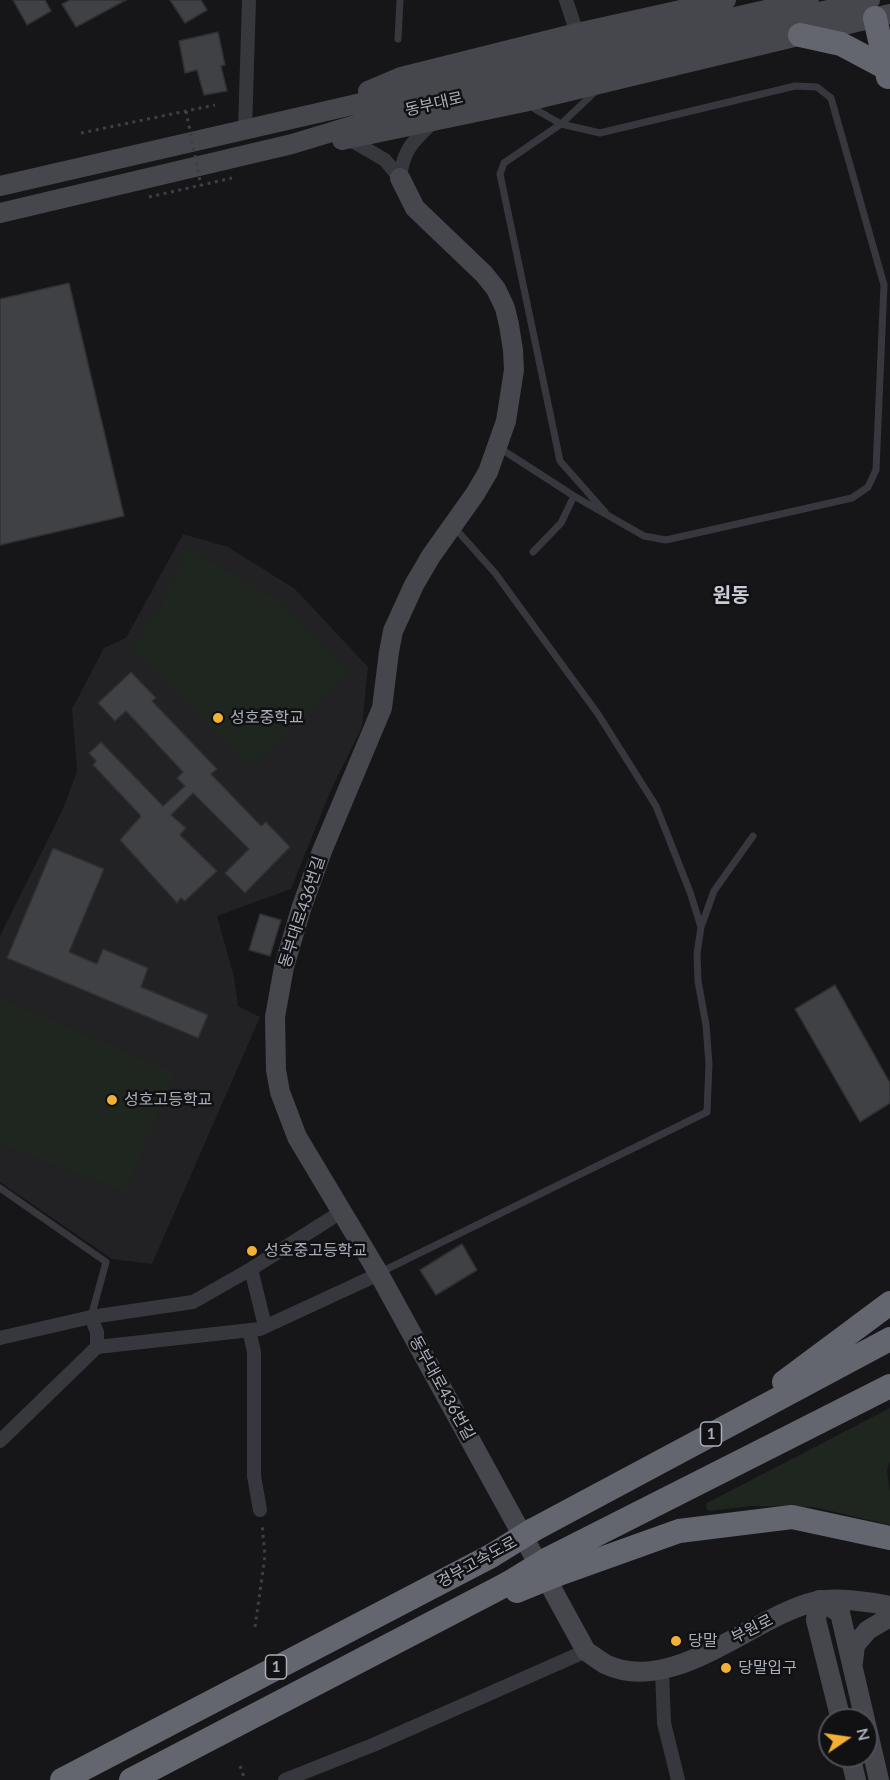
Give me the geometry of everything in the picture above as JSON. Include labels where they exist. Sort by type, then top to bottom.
[{"type":"highway","points":[[876,8],[888,75]]},
{"type":"highway","points":[[800,35],[841,44],[888,75]]},
{"type":"highway","points":[[720,1430],[890,1303]]},
{"type":"highway","name":"경부고속도로","points":[[62,1780],[491,1556],[533,1530],[890,1339]]},
{"type":"highway","name":"1","points":[[131,1780],[429,1626],[510,1589],[890,1386]]},
{"type":"highway","points":[[552,1567],[679,1531],[792,1517],[890,1538]]},
{"type":"main road","name":"동부대로","points":[[324,110],[401,77],[577,33],[726,0]]},
{"type":"main road","name":"동부대로","points":[[0,213],[292,144],[388,115],[809,0]]},
{"type":"main road","name":"동부대로","points":[[0,186],[324,110],[620,51],[876,8]]},
{"type":"main road","name":"동부대로","points":[[292,144],[349,139],[524,102],[800,35],[876,8]]},
{"type":"main road","name":"동부대로436번길","points":[[400,178],[415,208],[484,274],[496,289],[505,308],[513,350],[514,370],[506,421],[498,447],[480,486],[452,524],[414,585],[393,631],[382,708],[308,890],[284,967],[274,1044],[276,1070],[280,1092],[297,1137],[379,1274],[586,1650]]},
{"type":"main road","name":"부원로","points":[[586,1650],[604,1663],[620,1668],[662,1671],[702,1655],[782,1613],[819,1600],[868,1601],[890,1606]]},
{"type":"main road","points":[[838,1708],[816,1620],[819,1600],[840,1613],[863,1708]]},
{"type":"main road","points":[[852,1665],[855,1645],[868,1630],[890,1617]]},
{"type":"street","points":[[245,129],[249,0]]},
{"type":"street","points":[[566,0],[577,33]]},
{"type":"street","points":[[400,178],[402,161],[411,143],[433,122]]},
{"type":"street","name":"동부대로436번길","points":[[349,139],[385,160],[400,178]]},
{"type":"street","points":[[0,1338],[91,1317],[193,1302],[251,1269],[341,1212]]},
{"type":"street","points":[[251,1269],[265,1326]]},
{"type":"street","points":[[0,1441],[97,1347],[249,1330],[265,1326],[379,1274]]},
{"type":"street","points":[[91,1317],[97,1332],[97,1347]]},
{"type":"street","points":[[249,1330],[254,1352],[254,1476],[261,1510]]},
{"type":"street","points":[[285,1780],[373,1744],[586,1650]]},
{"type":"street","points":[[662,1671],[664,1723],[678,1780]]},
{"type":"lane","points":[[398,39],[400,0]]},
{"type":"lane","points":[[604,82],[561,124],[504,164],[500,174],[560,461],[609,516]]},
{"type":"lane","points":[[498,447],[574,496],[644,536],[666,540],[852,498],[868,488],[876,470],[884,285],[831,98],[817,87],[795,86],[600,133],[561,124],[524,102]]},
{"type":"lane","points":[[533,552],[561,523],[574,496]]},
{"type":"lane","points":[[452,524],[495,573],[598,714],[656,806],[690,892],[701,927]]},
{"type":"lane","points":[[379,1274],[707,1112],[709,1064],[706,1025],[698,981],[697,954],[701,927],[714,891],[753,836]]},
{"type":"lane","points":[[0,1188],[106,1262],[91,1317]]},
{"type":"path","points":[[81,133],[215,105]]},
{"type":"path","points":[[186,111],[201,186],[232,178]]},
{"type":"path","points":[[255,1627],[265,1556],[261,1510]]},
{"type":"path","points":[[240,1766],[245,1780]]},
{"type":"shaded area","points":[[183,534],[228,547],[295,589],[368,667],[362,727],[330,792],[291,889],[217,916],[234,977],[238,1006],[260,1017],[152,1264],[112,1259],[0,1182],[0,936],[63,809],[77,771],[72,709],[104,648],[126,638]]},
{"type":"shaded area","points":[[188,549],[285,604],[348,674],[249,767],[131,647],[160,609]]},
{"type":"shaded area","points":[[0,998],[175,1073],[125,1192],[0,1144]]},
{"type":"shaded area","points":[[890,1408],[890,1461],[887,1470],[890,1525],[814,1507],[751,1506],[710,1511],[706,1509],[707,1503]]},
{"type":"building","points":[[13,0],[45,0],[51,11],[27,25]]},
{"type":"building","points":[[70,0],[126,0],[76,27],[62,4]]},
{"type":"building","points":[[170,0],[201,0],[207,10],[185,23]]},
{"type":"building","points":[[218,32],[225,65],[221,66],[227,91],[204,95],[197,70],[185,73],[179,41]]},
{"type":"building","points":[[69,283],[124,516],[0,545],[0,299]]},
{"type":"building","points":[[131,672],[156,698],[152,701],[217,769],[211,774],[261,826],[266,822],[290,847],[245,893],[225,873],[249,849],[193,793],[171,815],[186,828],[180,835],[217,871],[185,901],[181,898],[177,903],[120,840],[141,816],[93,765],[96,761],[89,753],[101,742],[163,806],[185,786],[177,778],[183,772],[126,711],[115,721],[98,703]]},
{"type":"building","points":[[53,848],[104,869],[69,952],[97,964],[103,949],[148,968],[141,987],[208,1015],[198,1038],[7,958]]},
{"type":"building","points":[[260,914],[281,920],[270,956],[249,950]]},
{"type":"building","points":[[835,985],[890,1083],[890,1103],[860,1122],[795,1009]]},
{"type":"building","points":[[462,1244],[477,1270],[436,1295],[420,1270]]},
{"type":"place","name":"성호중학교","points":[[218,718]]},
{"type":"place","name":"성호고등학교","points":[[112,1100]]},
{"type":"place","name":"성호중고등학교","points":[[252,1251]]},
{"type":"place","name":"당말","points":[[676,1641]]},
{"type":"place","name":"당말입구","points":[[726,1668]]},
{"type":"district","name":"원동","points":[[731,596]]}]
